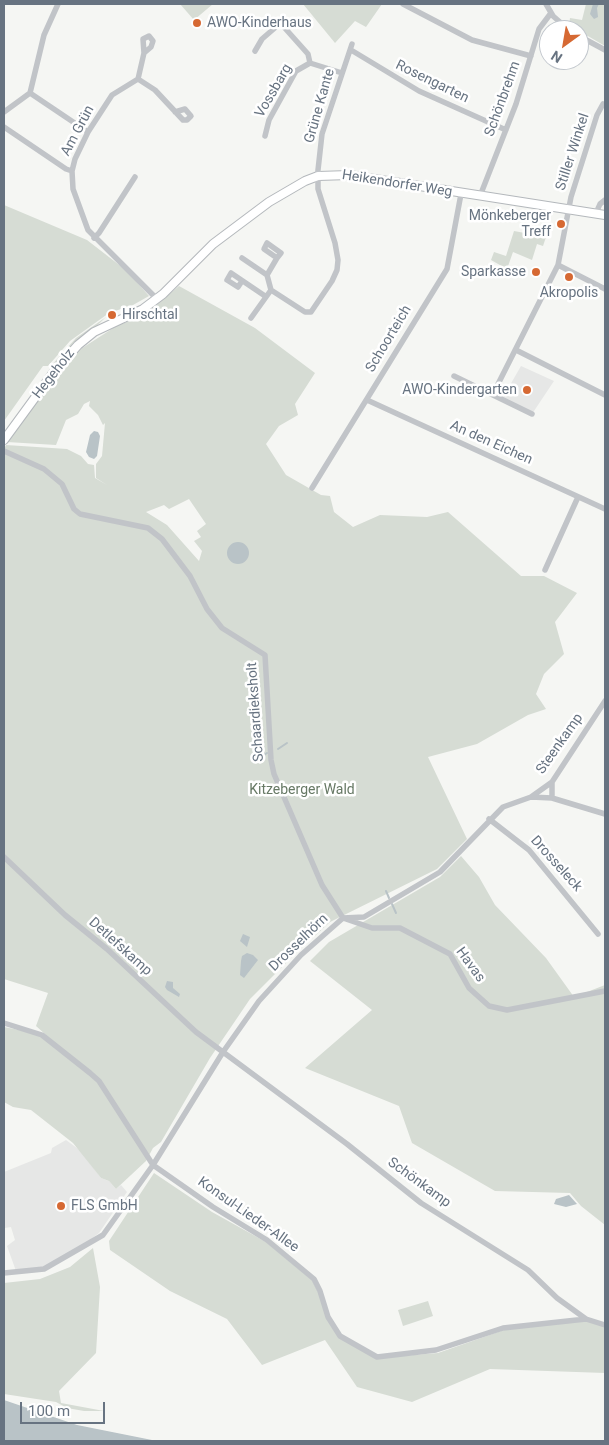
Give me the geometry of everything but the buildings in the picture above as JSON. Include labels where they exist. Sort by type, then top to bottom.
[{"type":"street","points":[[4,112],[30,93],[44,35],[57,4]]},
{"type":"street","points":[[403,4],[472,40],[532,56]]},
{"type":"street","points":[[546,4],[551,13],[558,20]]},
{"type":"street","name":"Schönbrehm","points":[[480,196],[506,130],[532,56],[539,29],[551,13]]},
{"type":"street","name":"Vossbarg","points":[[255,52],[262,39],[276,26],[283,26],[308,54],[310,63]]},
{"type":"street","points":[[589,41],[605,50]]},
{"type":"street","name":"Grüne Kante","points":[[271,290],[306,312],[311,312],[332,281],[338,260],[318,189],[318,176],[322,134],[352,47]]},
{"type":"street","name":"Rosengarten","points":[[352,47],[419,92],[506,130]]},
{"type":"street","points":[[144,53],[138,79],[155,90],[175,112]]},
{"type":"street","name":"Vossbarg","points":[[265,136],[269,120],[296,71],[310,63],[342,72]]},
{"type":"street","name":"Am Grün","points":[[138,79],[112,95],[88,132],[75,159],[72,171],[77,204],[83,220],[94,238],[129,268],[157,299]]},
{"type":"street","points":[[30,93],[88,132]]},
{"type":"street","name":"Stiller Winkel","points":[[493,394],[558,265],[574,188],[597,115],[603,104]]},
{"type":"street","points":[[4,126],[66,169],[72,171]]},
{"type":"street","name":"Heikendorfer Weg","points":[[115,321],[143,309],[157,299],[213,244],[269,202],[304,181],[318,176],[349,175],[605,215]]},
{"type":"street","points":[[94,238],[135,177]]},
{"type":"street","name":"Schoorteich","points":[[312,488],[447,269],[461,194]]},
{"type":"street","points":[[596,214],[600,204],[605,200]]},
{"type":"street","points":[[242,258],[267,275],[271,290],[251,318]]},
{"type":"street","points":[[267,275],[277,258]]},
{"type":"street","points":[[558,265],[605,289]]},
{"type":"street","points":[[242,281],[265,296]]},
{"type":"street","name":"Hegeholz","points":[[4,440],[70,352],[94,332],[115,321]]},
{"type":"street","points":[[516,350],[605,396]]},
{"type":"street","points":[[454,376],[532,414]]},
{"type":"street","name":"An den Eichen","points":[[367,400],[505,461],[605,509]]},
{"type":"street","name":"Schaardieksholt","points":[[4,451],[44,468],[62,484],[74,509],[80,514],[148,528],[162,540],[190,576],[208,609],[222,628],[265,655],[271,760],[274,774],[322,885],[343,918]]},
{"type":"street","points":[[545,570],[578,497]]},
{"type":"street","name":"Steenkamp","points":[[530,797],[552,782],[605,701]]},
{"type":"street","points":[[552,782],[552,798]]},
{"type":"street","name":"Drosselhörn","points":[[4,1273],[44,1269],[103,1235],[153,1165],[223,1052],[259,1001],[301,955],[343,918],[364,917],[440,872],[489,819],[503,807],[530,797],[552,798],[605,814]]},
{"type":"street","name":"Drosseleck","points":[[489,819],[530,850],[598,934]]},
{"type":"street","name":"Detlefskamp","points":[[4,857],[65,915],[107,949],[155,996],[196,1032],[223,1052]]},
{"type":"street","name":"Havas","points":[[343,918],[372,928],[400,928],[450,954],[469,988],[489,1006],[507,1010],[605,991]]},
{"type":"street","name":"Konsul-Lieder-Allee","points":[[4,1023],[42,1035],[99,1081],[153,1165],[213,1207],[267,1240],[314,1279],[328,1318],[340,1336],[378,1357],[436,1350],[503,1328],[586,1319]]},
{"type":"street","name":"Schönkamp","points":[[223,1052],[347,1144],[421,1203],[528,1270],[557,1298],[586,1319],[605,1325]]},
{"type":"shaded area","points":[[593,4],[599,4],[597,8],[598,17],[594,19],[590,14]]},
{"type":"shaded area","name":"AWO-Kindergarten","points":[[521,366],[554,381],[532,414],[502,399]]},
{"type":"shaded area","points":[[94,431],[98,432],[100,436],[97,456],[94,459],[89,457],[86,452],[90,435]]},
{"type":"shaded area","points":[[234,542],[242,542],[249,549],[249,557],[242,564],[234,564],[227,557],[227,549]]},
{"type":"shaded area","points":[[243,934],[250,937],[247,947],[240,941]]},
{"type":"shaded area","points":[[247,953],[253,955],[258,960],[244,978],[240,975],[241,961],[242,956]]},
{"type":"shaded area","points":[[167,981],[173,982],[173,988],[180,994],[179,997],[167,990],[165,987]]},
{"type":"shaded area","name":"FLS GmbH","points":[[66,1140],[81,1151],[101,1178],[109,1181],[116,1189],[121,1185],[127,1192],[99,1233],[70,1255],[45,1268],[16,1271],[7,1246],[15,1240],[11,1227],[5,1228],[4,1225],[4,1172],[51,1153],[52,1148]]},
{"type":"shaded area","points":[[569,1195],[577,1204],[566,1207],[554,1204],[556,1199]]},
{"type":"shaded area","points":[[4,1400],[77,1425],[157,1441],[4,1441]]},
{"type":"green space","points":[[180,4],[213,4],[194,20]]},
{"type":"green space","points":[[303,4],[382,4],[366,27],[355,21],[335,43]]},
{"type":"green space","points":[[586,4],[605,4],[605,46],[589,37],[589,20],[582,20]]},
{"type":"green space","points":[[4,205],[87,240],[127,271],[149,296],[133,305],[109,313],[70,341],[48,366],[43,366],[4,421]]},
{"type":"green space","points":[[514,231],[546,237],[543,246],[537,244],[532,260],[513,252],[507,269],[491,260],[494,252],[506,256]]},
{"type":"green space","name":"Kitzeberger Wald","points":[[179,286],[255,328],[315,373],[295,404],[298,415],[279,426],[266,444],[286,475],[321,495],[330,496],[334,512],[353,527],[380,515],[427,517],[448,512],[521,576],[544,576],[577,593],[555,622],[564,654],[544,674],[536,694],[546,709],[528,715],[477,744],[428,757],[467,839],[437,869],[330,922],[295,954],[250,999],[210,1058],[161,1142],[153,1148],[146,1161],[116,1189],[109,1181],[101,1178],[73,1143],[31,1110],[13,1107],[4,1102],[4,1027],[46,1035],[36,1026],[48,993],[4,979],[4,449],[6,445],[67,449],[81,456],[88,464],[94,465],[95,478],[107,485],[96,478],[96,464],[102,456],[105,423],[103,425],[98,415],[89,406],[90,401],[84,404],[78,414],[66,420],[56,445],[7,442],[73,354],[118,325],[142,317]],"holes":[[[189,499],[206,524],[197,531],[201,537],[194,541],[202,551],[199,561],[167,525],[146,512],[164,505],[169,509]]]},
{"type":"green space","points":[[106,317],[52,369],[50,367],[76,338]]},
{"type":"green space","points":[[461,856],[479,877],[495,905],[546,958],[574,997],[605,985],[605,1225],[581,1206],[570,1193],[495,1191],[412,1143],[399,1106],[305,1068],[372,1010],[310,961],[329,942],[440,877]]},
{"type":"green space","points":[[154,1173],[212,1212],[266,1242],[312,1280],[340,1337],[377,1358],[438,1353],[504,1330],[586,1321],[605,1327],[605,1373],[490,1369],[412,1402],[357,1387],[325,1340],[262,1365],[227,1319],[170,1291],[110,1250],[109,1241]]},
{"type":"green space","points":[[93,1248],[100,1287],[96,1353],[59,1391],[61,1403],[104,1411],[84,1411],[67,1408],[56,1402],[4,1394],[4,1283],[40,1279],[70,1267]]},
{"type":"green space","points":[[428,1301],[433,1316],[403,1326],[398,1310]]},
{"type":"waterway","points":[[278,749],[287,743]]},
{"type":"waterway","points":[[253,762],[267,753]]},
{"type":"waterway","points":[[386,891],[389,898]]},
{"type":"waterway","points":[[392,904],[396,913]]},
{"type":"place","name":"AWO-Kinderhaus","points":[[197,23]]},
{"type":"place","name":"Mönkeberger Treff","points":[[561,224]]},
{"type":"place","name":"Sparkasse","points":[[536,272]]},
{"type":"place","name":"Akropolis","points":[[569,277]]},
{"type":"place","name":"Hirschtal","points":[[112,315]]},
{"type":"place","name":"AWO-Kindergarten","points":[[527,390]]},
{"type":"place","name":"FLS GmbH","points":[[61,1206]]}]
